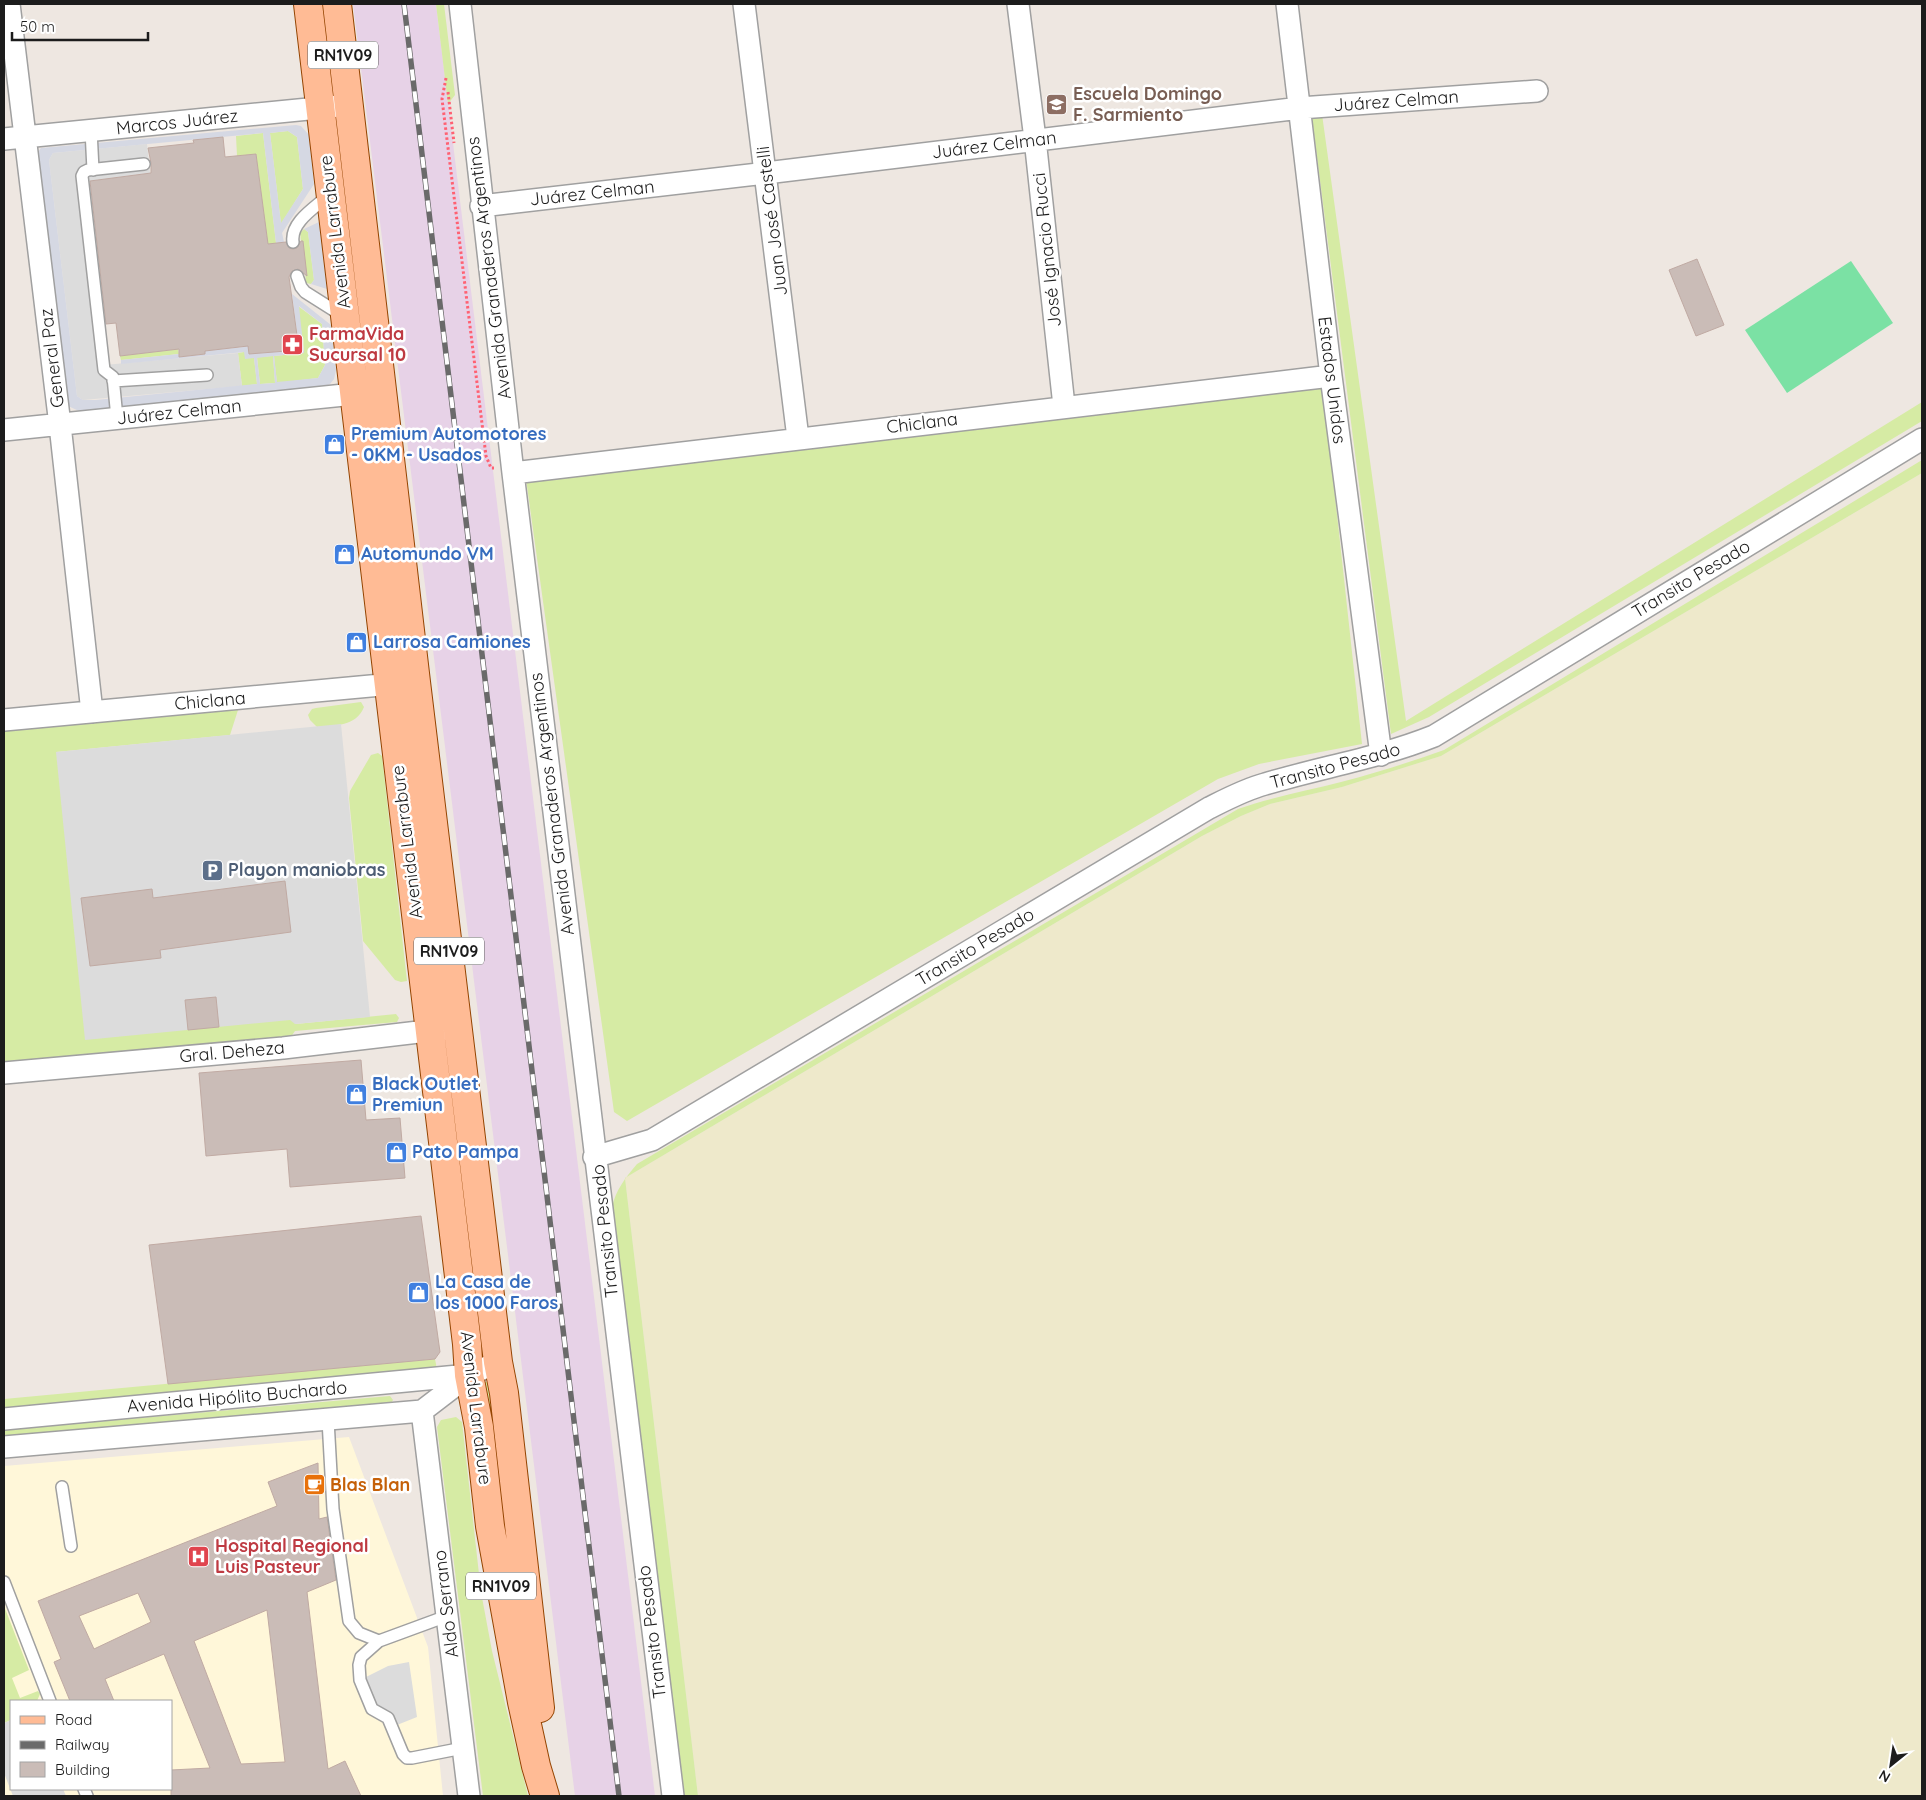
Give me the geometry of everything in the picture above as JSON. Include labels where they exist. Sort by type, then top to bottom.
[{"type":"main road","name":"Avenida Larrabure","points":[[308,4],[470,1375],[479,1426],[490,1526],[522,1702],[536,1766],[545,1796]]},
{"type":"main road","name":"Avenida Larrabure","points":[[336,4],[350,105],[416,682],[498,1362],[504,1393],[551,1796]]},
{"type":"street","name":"General Paz","points":[[9,4],[60,425],[92,712]]},
{"type":"street","name":"Avenida Granaderos Argentinos","points":[[460,4],[481,206],[594,1158]]},
{"type":"street","name":"Juan José Castelli","points":[[744,4],[798,438]]},
{"type":"street","name":"José Ignacio Rucci","points":[[1018,4],[1035,139],[1064,406]]},
{"type":"street","name":"Estados Unidos","points":[[1287,4],[1331,376],[1380,755]]},
{"type":"street","name":"Juárez Celman","points":[[481,206],[1300,108],[1537,91]]},
{"type":"street","name":"Marcos Juárez","points":[[4,139],[350,105]]},
{"type":"street","name":"Chiclana","points":[[513,473],[1064,406],[1331,376]]},
{"type":"street","name":"Juárez Celman","points":[[4,430],[354,394]]},
{"type":"street","name":"Transito Pesado","points":[[672,1796],[594,1158],[652,1140],[1209,808],[1238,793],[1265,784],[1380,755],[1434,736],[1922,439]]},
{"type":"street","name":"Chiclana","points":[[4,720],[416,682]]},
{"type":"street","name":"Gral. Deheza","points":[[4,1073],[283,1048],[459,1028]]},
{"type":"street","points":[[422,1411],[470,1375],[498,1362]]},
{"type":"street","name":"Avenida Hipólito Buchardo","points":[[4,1418],[470,1375]]},
{"type":"street","name":"Avenida Hipólito Buchardo","points":[[4,1447],[422,1411]]},
{"type":"street","name":"Aldo Serrano","points":[[422,1411],[469,1796]]},
{"type":"lane","points":[[91,130],[93,170]]},
{"type":"lane","points":[[116,418],[113,377],[104,370],[82,176],[84,172],[93,170],[144,164]]},
{"type":"lane","points":[[293,242],[292,235],[298,224],[330,194]]},
{"type":"lane","points":[[297,276],[300,287],[345,317]]},
{"type":"lane","points":[[113,381],[207,375]]},
{"type":"lane","points":[[328,1420],[333,1509],[349,1621],[359,1633],[379,1641]]},
{"type":"lane","points":[[62,1487],[71,1546]]},
{"type":"lane","points":[[4,1582],[50,1700]]},
{"type":"lane","points":[[447,1616],[379,1641],[361,1657],[359,1665],[360,1680],[372,1708],[388,1718],[402,1754],[407,1758],[463,1748]]},
{"type":"path","points":[[446,78],[442,99],[486,456],[491,468],[495,468],[494,458]]},
{"type":"path","points":[[448,92],[455,152]]},
{"type":"shaded area","points":[[353,4],[436,4],[655,1796],[575,1796]]},
{"type":"shaded area","points":[[301,126],[309,135],[314,184],[282,233],[284,242],[276,243],[263,133],[53,153],[49,160],[77,396],[83,400],[96,400],[257,384],[254,358],[245,359],[244,352],[121,364],[121,360],[179,354],[180,357],[205,354],[205,351],[243,347],[237,284],[242,284],[249,354],[299,349],[292,294],[331,325],[336,370],[334,379],[330,384],[323,387],[79,411],[68,406],[36,156],[41,148]],"holes":[[[288,131],[297,137],[303,189],[281,223],[270,133]],[[299,306],[322,324],[325,365],[318,378],[277,382],[274,356],[304,353]],[[273,356],[275,383],[260,384],[257,358]]]},
{"type":"shaded area","points":[[147,144],[150,173],[89,181],[87,194],[104,365],[238,353],[242,386],[83,400],[77,396],[49,160],[53,153]]},
{"type":"shaded area","points":[[319,222],[327,289],[311,284],[314,280],[308,232],[304,229]]},
{"type":"shaded area","points":[[1922,473],[1922,1796],[698,1796],[625,1178],[1202,836],[1270,804],[1342,787],[1441,756]]},
{"type":"shaded area","name":"Playon maniobras","points":[[341,724],[370,1017],[295,1024],[290,1020],[85,1040],[56,752]]},
{"type":"shaded area","name":"Hospital Regional Luis Pasteur","points":[[349,1437],[428,1647],[443,1796],[4,1796],[4,1466]]},
{"type":"shaded area","points":[[409,1662],[417,1717],[392,1727],[372,1709],[360,1680],[388,1666]]},
{"type":"shaded area","points":[[10,1720],[10,1788],[4,1773],[4,1723]]},
{"type":"shaded area","points":[[11,1790],[63,1790],[66,1796],[13,1796]]},
{"type":"green space","points":[[436,4],[444,4],[455,95],[448,104]]},
{"type":"green space","points":[[1321,107],[1406,721],[1922,402],[1922,421],[1429,717],[1391,734],[1312,118]]},
{"type":"green space","points":[[288,131],[297,137],[303,189],[281,224],[270,133]]},
{"type":"green space","points":[[263,133],[276,243],[268,245],[256,154],[237,156],[236,136]]},
{"type":"green space","points":[[304,229],[308,232],[314,280],[311,284],[306,283],[303,241],[301,241],[300,233]]},
{"type":"green space","points":[[1851,261],[1893,323],[1787,393],[1745,330]]},
{"type":"green space","points":[[165,290],[179,354],[121,360],[120,356],[171,350]]},
{"type":"green space","points":[[298,306],[322,324],[325,365],[318,378],[277,383],[274,356],[304,353]]},
{"type":"green space","points":[[244,352],[254,358],[257,384],[242,386],[238,353]]},
{"type":"green space","points":[[273,356],[275,383],[260,384],[257,357]]},
{"type":"green space","points":[[1323,386],[1362,744],[1259,764],[1218,779],[627,1121],[614,1112],[526,479]]},
{"type":"green space","points":[[1922,460],[1922,473],[1441,756],[1342,787],[1270,804],[1202,836],[626,1177],[637,1164],[1238,809],[1367,775],[1444,750]]},
{"type":"green space","points":[[361,702],[364,707],[360,714],[344,724],[317,727],[308,715],[312,709],[316,708]]},
{"type":"green space","points":[[238,710],[230,735],[56,752],[296,1024],[396,1014],[399,1018],[397,1022],[295,1031],[290,1038],[4,1063],[4,731]]},
{"type":"green space","points":[[378,753],[382,756],[407,981],[401,982],[395,980],[363,941],[349,798],[350,791],[371,755]]},
{"type":"green space","points":[[451,1055],[487,1351],[481,1352],[446,1056]]},
{"type":"green space","points":[[625,1179],[698,1796],[684,1796],[612,1207]]},
{"type":"green space","points":[[435,1359],[437,1369],[4,1410],[4,1399]]},
{"type":"green space","points":[[485,1382],[491,1382],[507,1517],[501,1518]]},
{"type":"green space","points":[[390,1396],[393,1400],[390,1405],[4,1438],[4,1430]]},
{"type":"green space","points":[[456,1417],[462,1422],[481,1592],[492,1651],[528,1796],[483,1796],[437,1427],[441,1420]]},
{"type":"green space","points":[[4,1606],[29,1670],[12,1678],[20,1698],[38,1691],[40,1694],[37,1700],[10,1700],[10,1720],[4,1723]]},
{"type":"building","points":[[223,137],[225,157],[256,154],[268,244],[286,242],[289,248],[293,249],[297,248],[301,241],[303,241],[307,276],[298,269],[292,271],[289,277],[299,350],[249,354],[248,346],[205,351],[205,354],[179,357],[179,349],[120,356],[116,323],[106,324],[90,181],[151,173],[148,148],[194,143],[193,140]]},
{"type":"building","points":[[1697,259],[1724,325],[1696,336],[1669,270]]},
{"type":"building","points":[[285,881],[291,932],[160,950],[161,958],[90,966],[81,898],[152,889],[153,898]]},
{"type":"building","points":[[216,997],[219,1027],[188,1030],[185,1000]]},
{"type":"building","points":[[361,1060],[366,1120],[400,1118],[405,1178],[290,1187],[287,1149],[206,1156],[199,1073]]},
{"type":"building","points":[[421,1216],[440,1352],[435,1359],[168,1384],[149,1245]]},
{"type":"building","points":[[318,1463],[319,1519],[327,1517],[336,1580],[307,1592],[328,1769],[345,1761],[361,1796],[171,1796],[172,1770],[210,1768],[164,1654],[105,1679],[114,1700],[70,1700],[54,1662],[61,1659],[38,1601],[277,1506],[268,1482]],"holes":[[[138,1593],[151,1622],[94,1649],[79,1616]],[[267,1610],[285,1762],[241,1764],[194,1641]]]},
{"type":"railway","points":[[404,4],[619,1796]]},
{"type":"place","name":"Escuela Domingo F. Sarmiento","points":[[1057,104]]},
{"type":"place","name":"FarmaVida Sucursal 10","points":[[293,344]]},
{"type":"place","name":"Premium Automotores - 0KM - Usados","points":[[335,444]]},
{"type":"place","name":"Automundo VM","points":[[345,554]]},
{"type":"place","name":"Larrosa Camiones","points":[[357,642]]},
{"type":"place","name":"Playon maniobras","points":[[212,870]]},
{"type":"place","name":"Black Outlet Premiun","points":[[356,1094]]},
{"type":"place","name":"Pato Pampa","points":[[396,1152]]},
{"type":"place","name":"La Casa de los 1000 Faros","points":[[419,1292]]},
{"type":"place","name":"Blas Blan","points":[[314,1485]]},
{"type":"place","name":"Hospital Regional Luis Pasteur","points":[[199,1556]]}]
